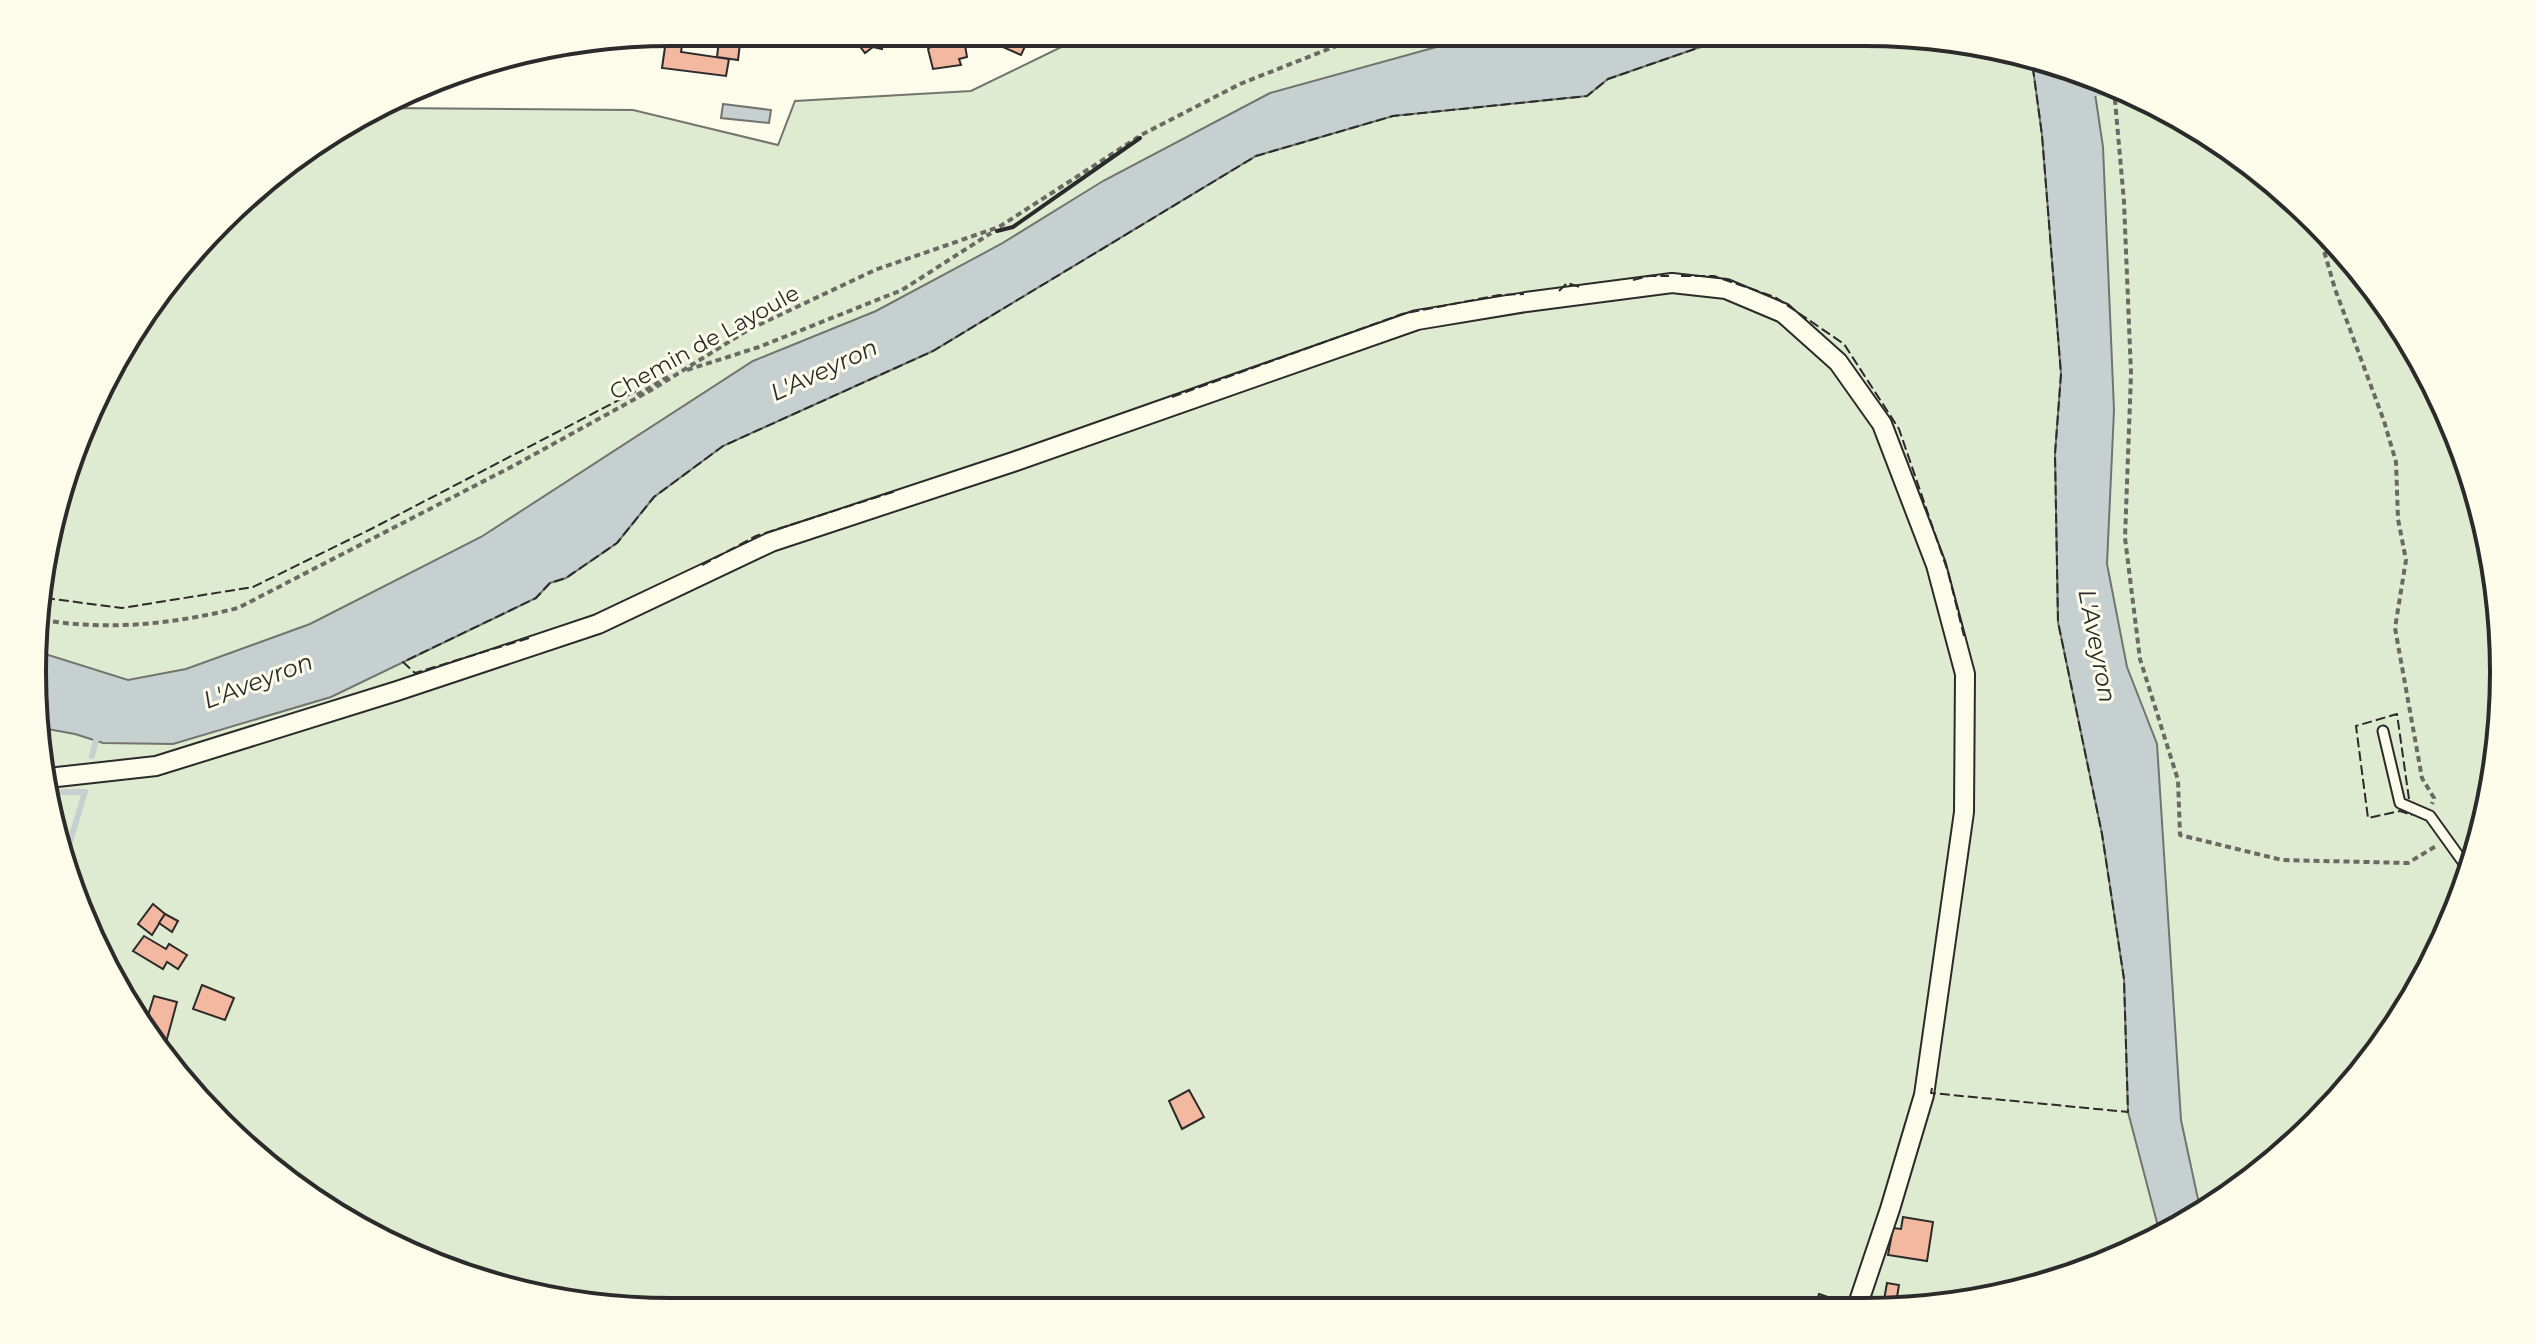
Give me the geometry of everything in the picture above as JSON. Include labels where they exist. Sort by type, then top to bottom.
[{"type":"street","points":[[55,777],[156,766],[570,634],[598,624],[771,542],[1013,462],[1417,320],[1672,283],[1726,289],[1783,313],[1838,362],[1882,424],[1936,565],[1965,674],[1964,812],[1924,1095],[1860,1298]]},
{"type":"lane","points":[[2383,731],[2400,803],[2430,816],[2461,859]]},
{"type":"path","name":"Chemin de Layoule","points":[[48,621],[78,626],[132,626],[197,618],[238,608],[501,472],[748,330],[875,270],[999,227],[1143,134],[1240,84],[1336,46]]},
{"type":"path","points":[[2115,99],[2124,202],[2131,374],[2125,538],[2140,659],[2178,780],[2180,835],[2282,860],[2408,863],[2442,842],[2430,816],[2434,798],[2422,778],[2395,628],[2406,560],[2398,519],[2396,462],[2323,246]]},
{"type":"path","points":[[608,413],[663,378],[759,347],[902,290],[999,227]]},
{"type":"green space","points":[[1063,46],[1905,47],[1986,58],[2065,79],[2141,111],[2212,152],[2245,175],[2307,229],[2361,291],[2384,324],[2406,359],[2442,432],[2469,510],[2478,550],[2485,590],[2490,672],[2485,754],[2478,794],[2469,834],[2442,912],[2406,985],[2384,1020],[2361,1053],[2307,1115],[2245,1169],[2177,1214],[2104,1250],[2026,1277],[1946,1293],[1905,1297],[631,1297],[550,1286],[471,1265],[395,1233],[324,1192],[259,1143],[201,1085],[175,1053],[130,985],[111,949],[79,873],[67,834],[51,754],[47,713],[47,631],[51,590],[67,510],[79,471],[94,432],[130,359],[175,291],[201,259],[259,201],[324,152],[401,108],[633,110],[778,145],[795,101],[971,91]]},
{"type":"water","name":"L'Aveyron","points":[[1440,46],[1703,46],[1608,79],[1587,96],[1393,116],[1256,156],[933,351],[723,446],[654,497],[617,543],[566,578],[550,583],[536,598],[331,697],[173,744],[103,743],[49,729],[46,654],[128,680],[186,669],[310,624],[481,537],[753,361],[876,311],[1001,244],[1103,181],[1270,93]]},
{"type":"water","name":"L'Aveyron","points":[[2033,69],[2095,90],[2103,147],[2114,410],[2107,564],[2127,667],[2157,744],[2181,1120],[2198,1201],[2157,1224],[2128,1112],[2124,979],[2102,834],[2058,622],[2055,454],[2061,374],[2042,135]]},
{"type":"water","points":[[723,104],[771,110],[769,123],[721,118]]},
{"type":"building","points":[[665,46],[682,46],[681,52],[729,59],[726,76],[662,68]]},
{"type":"building","points":[[718,46],[740,46],[738,60],[717,57]]},
{"type":"building","points":[[860,46],[883,46],[882,49],[873,47],[865,53]]},
{"type":"building","points":[[932,46],[965,46],[967,57],[959,59],[961,65],[933,69],[928,49]]},
{"type":"building","points":[[1001,46],[1025,46],[1021,55]]},
{"type":"building","points":[[153,904],[165,914],[152,935],[138,924]]},
{"type":"building","points":[[165,914],[178,921],[172,932],[159,923]]},
{"type":"building","points":[[144,936],[166,949],[169,944],[187,955],[178,969],[167,962],[163,969],[133,951]]},
{"type":"building","points":[[202,985],[234,998],[225,1020],[193,1009]]},
{"type":"building","points":[[154,996],[177,1002],[166,1041],[152,1020],[148,1014]]},
{"type":"building","points":[[1189,1090],[1204,1117],[1182,1129],[1169,1101]]},
{"type":"building","points":[[1903,1217],[1933,1222],[1927,1261],[1888,1255],[1893,1228],[1901,1229]]},
{"type":"building","points":[[1887,1283],[1899,1285],[1897,1297],[1884,1298]]},
{"type":"waterway","points":[[2095,93],[2101,93]]},
{"type":"waterway","points":[[92,756],[97,736]]},
{"type":"waterway","points":[[58,792],[85,792],[70,843]]},
{"type":"fence","points":[[529,638],[415,673],[403,662],[536,598],[550,583],[566,578],[617,543],[654,497],[723,446],[933,351],[1256,156],[1393,116],[1587,96],[1608,79],[1703,46]]},
{"type":"fence","points":[[1932,1088],[1931,1093],[2128,1112],[2124,979],[2102,834],[2058,622],[2055,454],[2061,374],[2042,135],[2033,69]]},
{"type":"fence","points":[[1633,280],[1669,276]]},
{"type":"fence","points":[[1681,276],[1714,276],[1775,297],[1844,344],[1899,429],[1948,572],[1964,636]]},
{"type":"fence","points":[[1559,291],[1567,283],[1583,288]]},
{"type":"fence","points":[[1172,397],[1402,314],[1499,295],[1524,294]]},
{"type":"fence","points":[[50,599],[122,608],[253,587],[640,389]]},
{"type":"fence","points":[[702,565],[756,536],[896,491]]},
{"type":"fence","points":[[2409,799],[2397,714],[2356,726],[2368,818],[2400,811],[2412,815]]},
{"type":"wall","points":[[997,231],[1013,227],[1140,138]]}]
